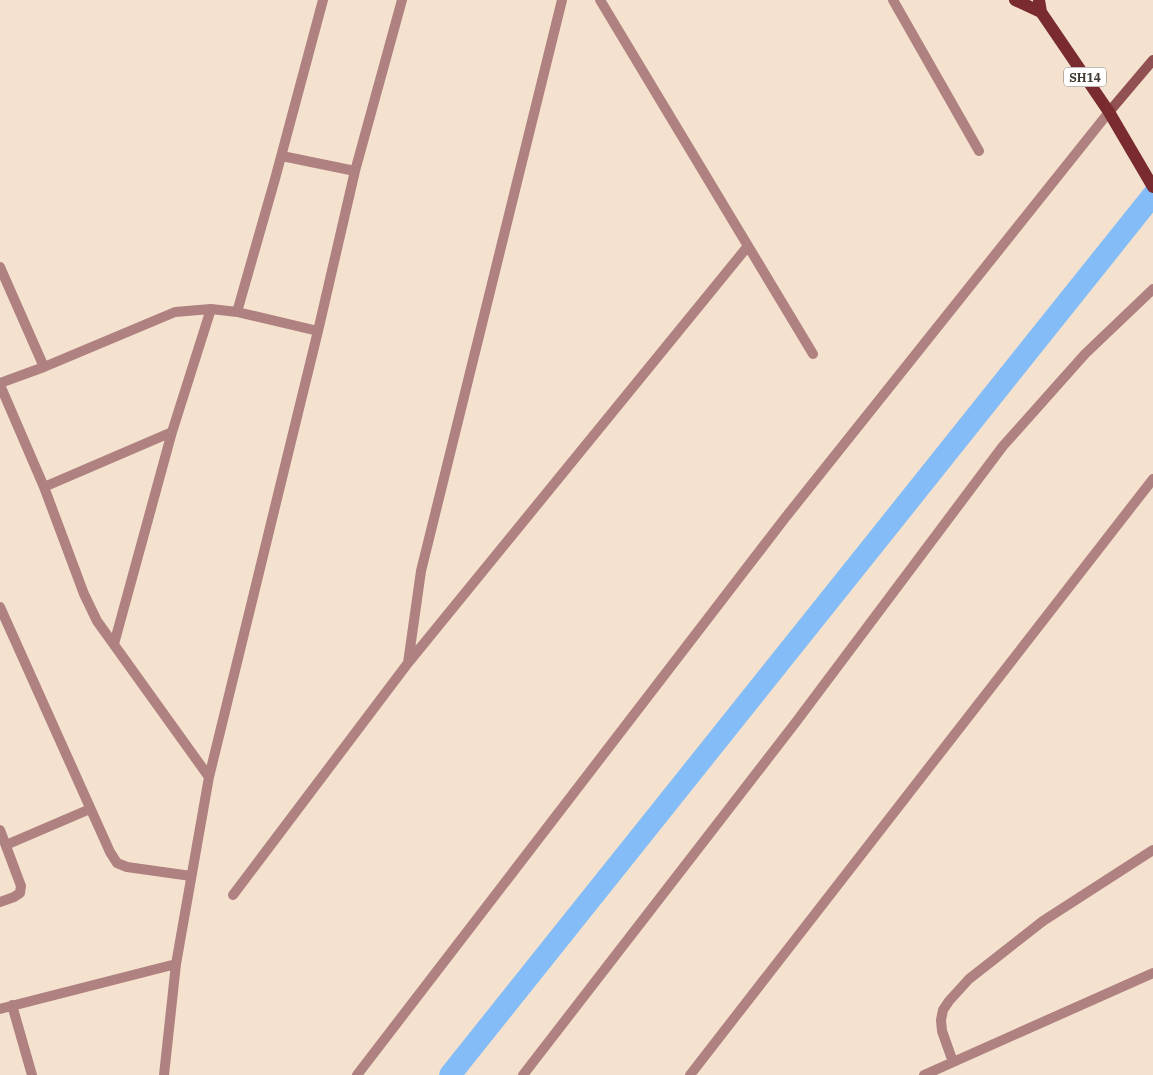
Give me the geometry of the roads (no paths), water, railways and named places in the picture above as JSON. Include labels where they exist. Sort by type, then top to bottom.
[{"type":"main road","name":"SH14","points":[[1015,0],[1040,6],[1109,112],[1153,187]]},
{"type":"main road","points":[[1109,112],[1153,60]]},
{"type":"street","points":[[237,312],[282,156],[323,0]]},
{"type":"street","points":[[164,1075],[176,964],[209,777],[318,331],[355,171],[402,0]]},
{"type":"street","points":[[408,663],[421,570],[562,0]]},
{"type":"street","points":[[600,0],[813,354]]},
{"type":"street","points":[[893,0],[980,151]]},
{"type":"street","points":[[357,1075],[785,518],[1109,112]]},
{"type":"street","points":[[282,156],[355,171]]},
{"type":"street","points":[[233,895],[408,663],[748,246]]},
{"type":"street","points":[[0,266],[44,367]]},
{"type":"street","points":[[523,1075],[784,738],[1004,446],[1085,354],[1153,289]]},
{"type":"street","points":[[209,777],[97,621],[84,594],[44,487],[0,384],[175,312],[210,309],[237,312],[318,331]]},
{"type":"street","points":[[114,644],[172,432],[210,309]]},
{"type":"street","points":[[44,487],[172,432]]},
{"type":"street","points":[[690,1075],[1153,479]]},
{"type":"street","points":[[0,606],[90,809],[117,863],[127,867],[191,876]]},
{"type":"street","points":[[6,844],[90,809]]},
{"type":"street","points":[[0,830],[21,886],[20,893],[14,898],[0,902]]},
{"type":"street","points":[[953,1062],[942,1031],[941,1020],[943,1010],[948,1001],[970,979],[1043,921],[1153,850]]},
{"type":"street","points":[[0,1009],[176,964]]},
{"type":"street","points":[[924,1075],[1153,973]]},
{"type":"street","points":[[12,1005],[32,1075]]},
{"type":"waterway","points":[[450,1075],[1153,195]]}]
